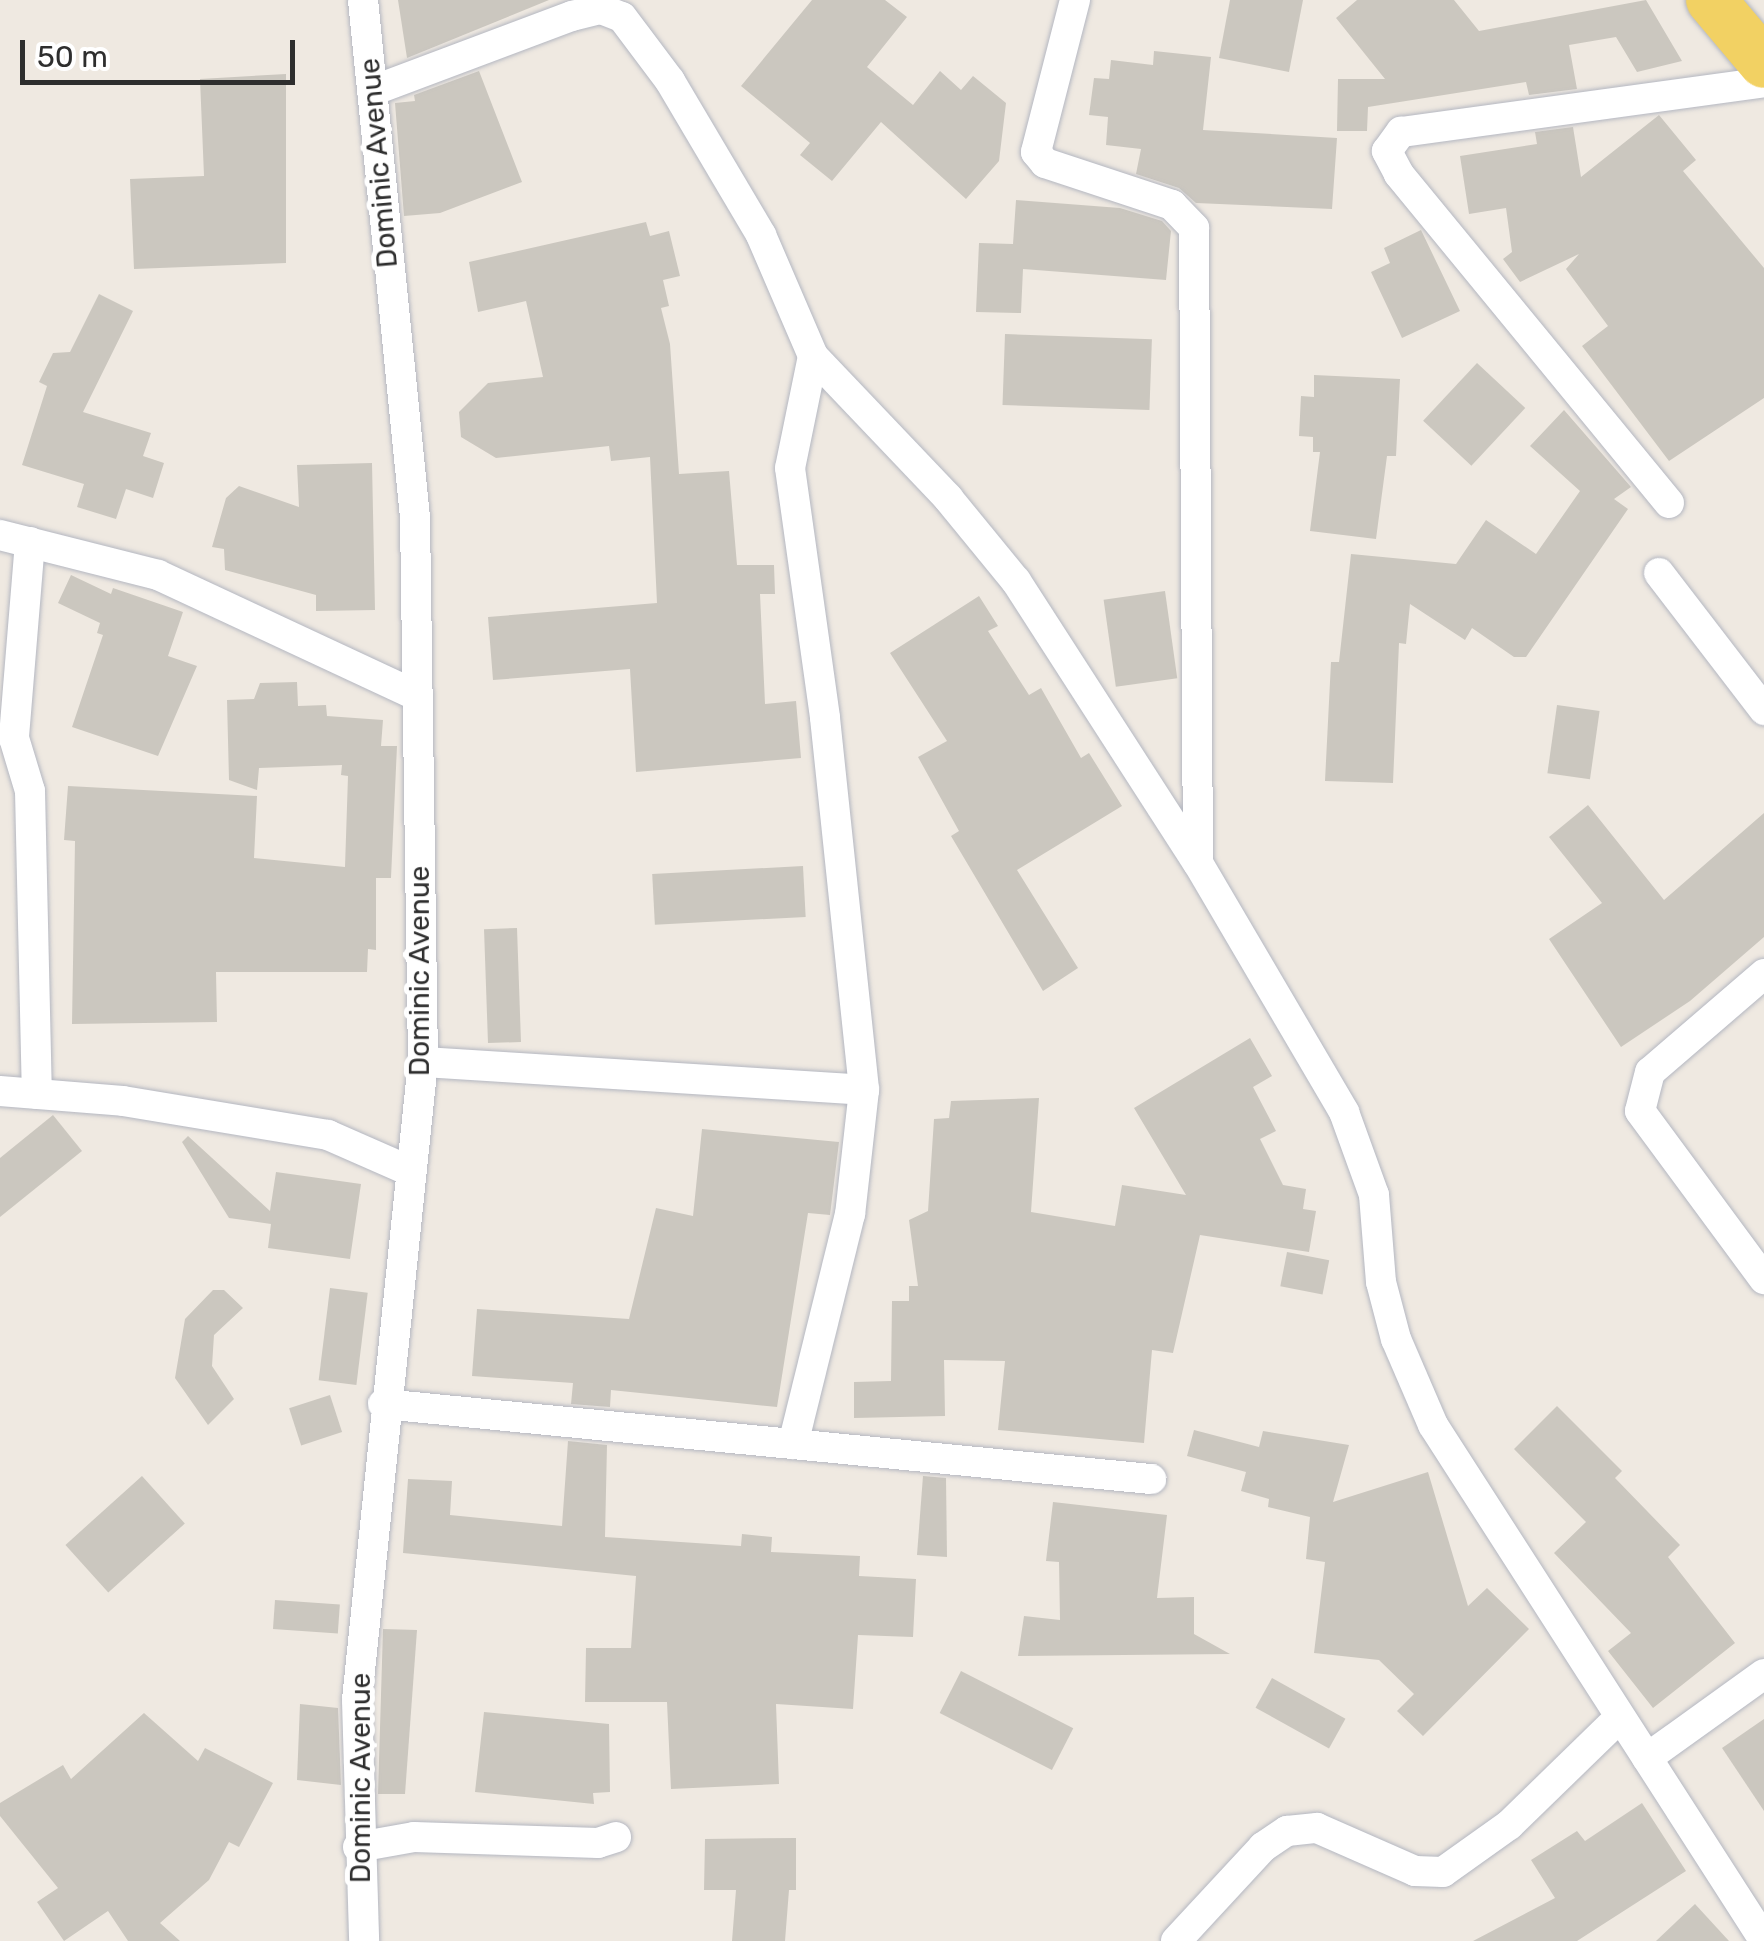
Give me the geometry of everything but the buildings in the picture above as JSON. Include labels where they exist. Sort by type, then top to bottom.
[{"type":"main road","points":[[1710,0],[1764,63]]},
{"type":"street","name":"Dominic Avenue","points":[[363,0],[414,517],[423,1062],[383,1404],[357,1700],[358,1847],[364,1941]]},
{"type":"street","points":[[1075,0],[1036,152],[1045,163],[1172,205],[1194,228],[1198,863]]},
{"type":"street","points":[[372,90],[572,16],[601,9],[622,17],[670,81],[761,235],[813,356],[948,498],[1016,581],[1198,863],[1344,1112],[1374,1195],[1381,1282],[1396,1339],[1433,1426],[1764,1940]]},
{"type":"street","points":[[1668,503],[1398,174],[1387,151],[1401,132],[1764,82]]},
{"type":"street","points":[[793,1444],[850,1214],[864,1090],[825,718],[790,468],[813,356]]},
{"type":"street","points":[[0,535],[158,576],[417,696]]},
{"type":"street","points":[[30,542],[14,738],[30,791],[37,1094]]},
{"type":"street","points":[[1659,573],[1764,710]]},
{"type":"street","points":[[1764,974],[1650,1072],[1640,1101],[1640,1112],[1764,1279]]},
{"type":"street","points":[[423,1062],[864,1090]]},
{"type":"street","points":[[0,1091],[123,1101],[328,1135],[410,1171]]},
{"type":"street","points":[[383,1404],[1151,1479]]},
{"type":"street","points":[[1647,1758],[1764,1674]]},
{"type":"street","points":[[1176,1941],[1250,1860],[1287,1831],[1317,1828],[1415,1871],[1443,1872],[1510,1824],[1618,1718]]},
{"type":"street","points":[[358,1847],[414,1837],[598,1843],[616,1837]]}]
